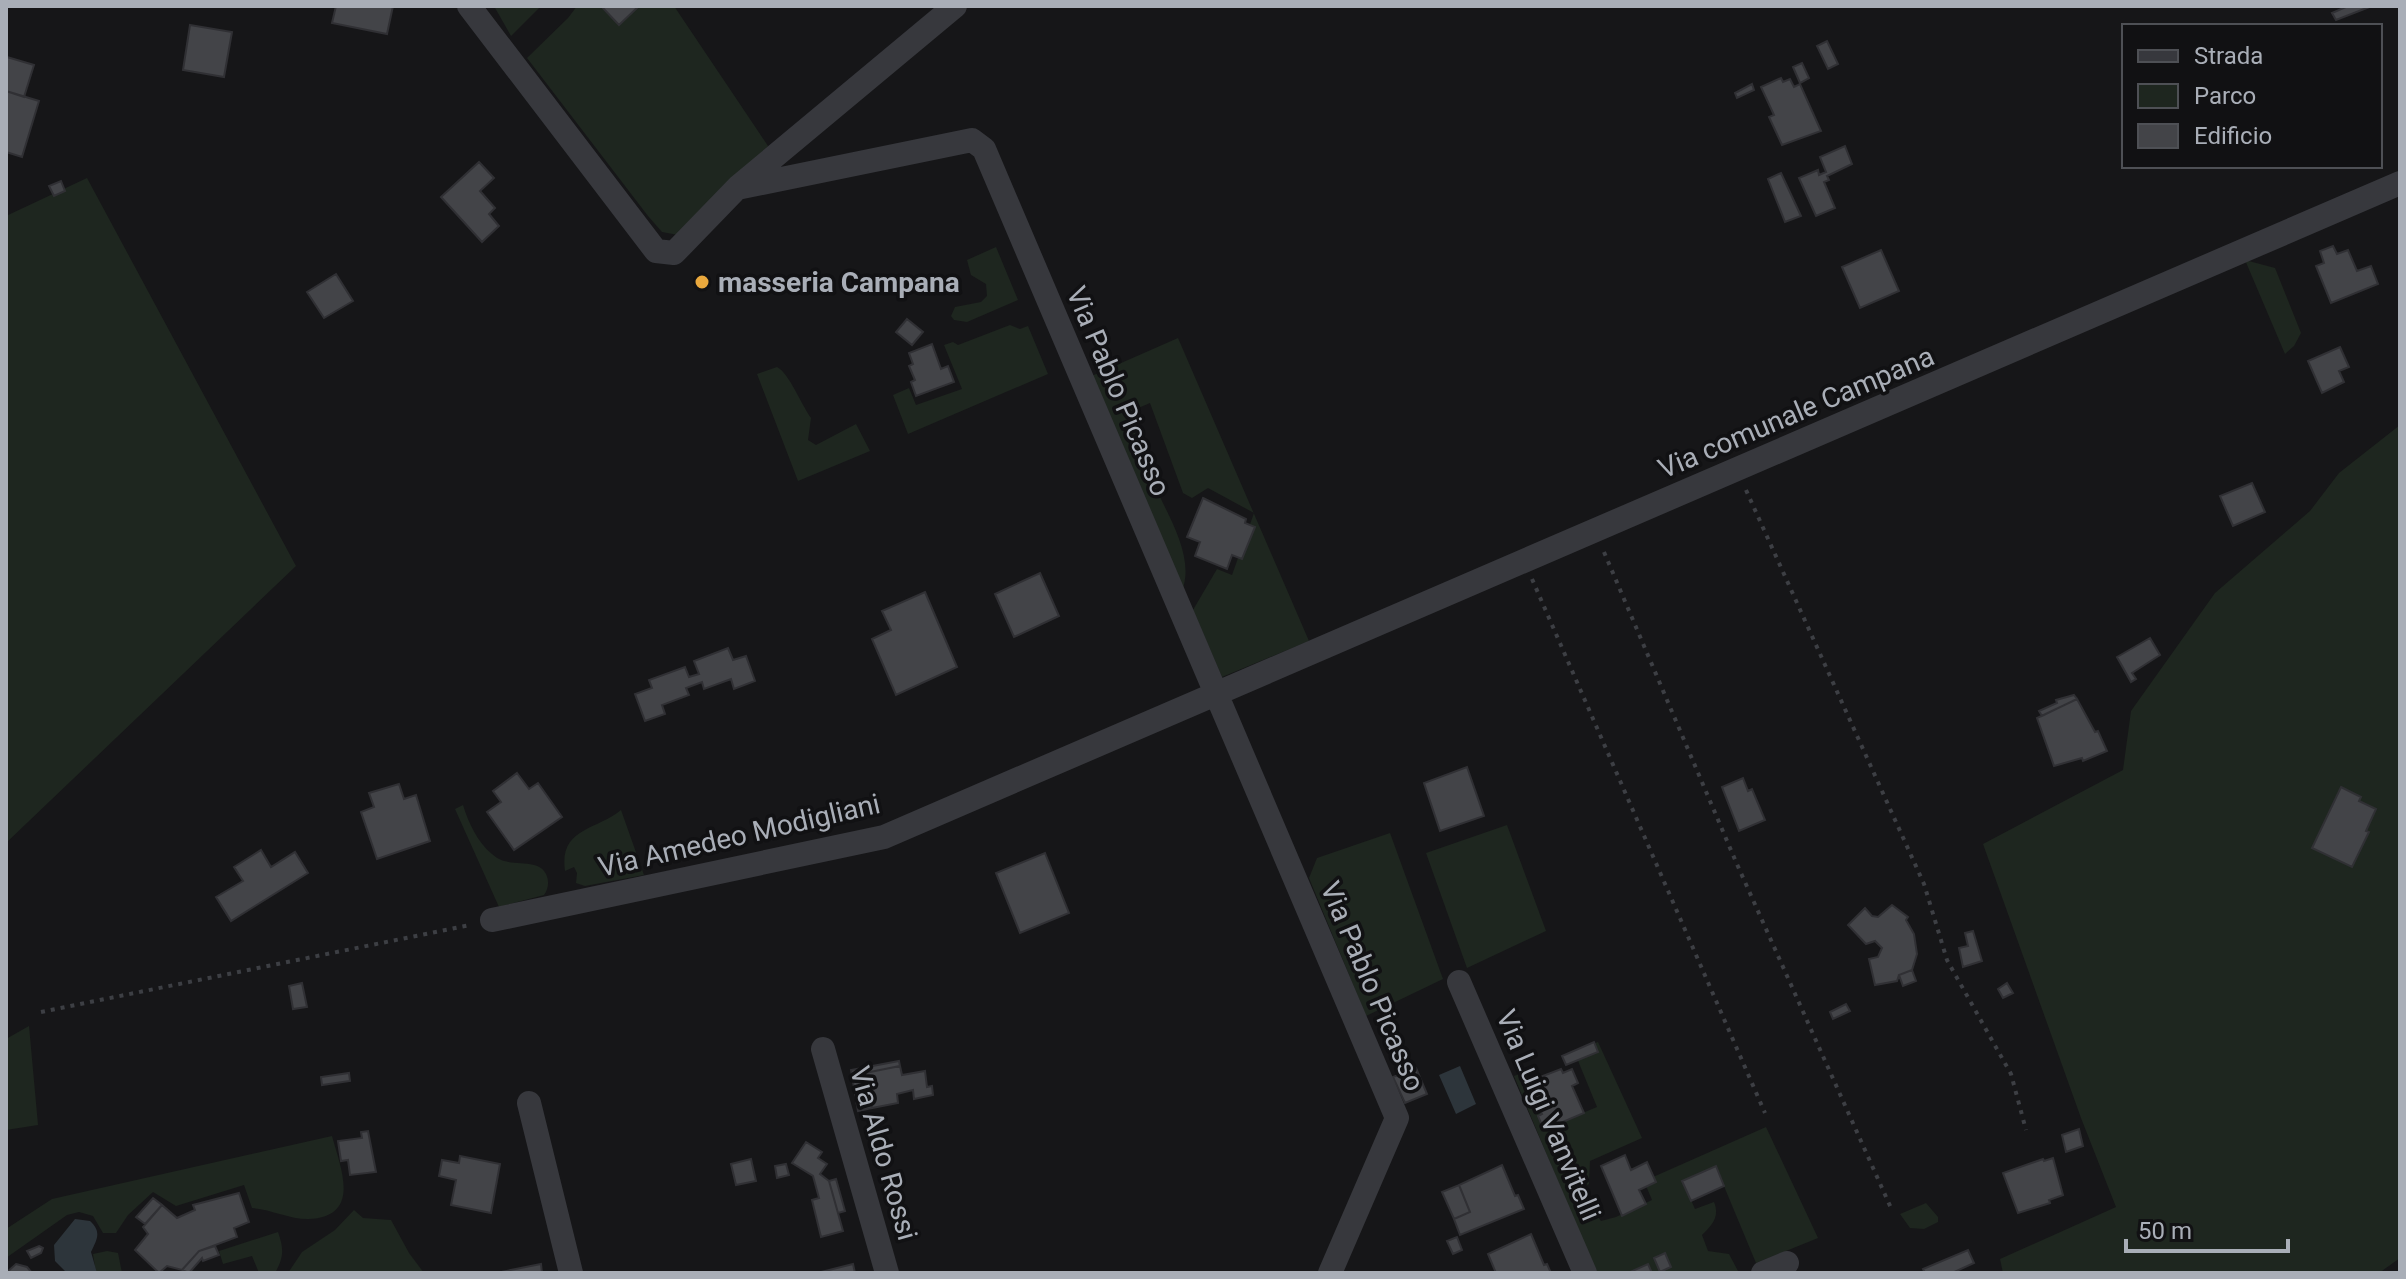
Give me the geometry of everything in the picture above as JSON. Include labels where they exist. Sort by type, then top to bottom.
[{"type":"street","points":[[469,6],[656,251],[674,253],[737,188],[955,6]]},
{"type":"street","name":"Via Pablo Picasso","points":[[737,188],[972,140],[984,149],[1397,1118],[1330,1273]]},
{"type":"street","name":"Via comunale Campana","points":[[1215,696],[2400,183]]},
{"type":"street","name":"Via Amedeo Modigliani","points":[[492,920],[884,837],[1215,696]]},
{"type":"street","name":"Via Luigi Vanvitelli","points":[[1459,982],[1585,1273]]},
{"type":"street","name":"Via Aldo Rossi","points":[[823,1049],[887,1273]]},
{"type":"street","points":[[529,1103],[571,1273]]},
{"type":"street","points":[[1763,1273],[1787,1263]]},
{"type":"path","points":[[1737,470],[1924,884],[1947,960],[2011,1074],[2026,1130]]},
{"type":"path","points":[[1595,531],[1736,862],[1891,1208]]},
{"type":"path","points":[[1525,562],[1765,1113]]},
{"type":"path","points":[[41,1012],[492,920]]},
{"type":"green space","points":[[494,6],[541,6],[511,36]]},
{"type":"green space","points":[[577,6],[601,6],[619,25],[639,6],[674,6],[768,146],[678,235],[662,232],[648,216],[527,58]]},
{"type":"green space","points":[[87,178],[296,566],[6,843],[6,216]]},
{"type":"green space","points":[[996,247],[1018,300],[967,322],[954,320],[951,316],[955,307],[981,302],[987,296],[986,284],[971,275],[967,260]]},
{"type":"green space","points":[[2245,260],[2275,268],[2301,333],[2285,354]]},
{"type":"green space","points":[[1010,325],[1020,329],[1028,326],[1048,374],[908,434],[893,395],[909,388],[916,405],[962,389],[944,345],[953,342],[958,345]]},
{"type":"green space","points":[[1178,338],[1254,513],[1208,488],[1192,498],[1183,493],[1150,403],[1129,412],[1149,471],[1182,548],[1185,577],[1182,591],[1087,378]]},
{"type":"green space","points":[[777,367],[790,382],[811,418],[808,440],[816,445],[856,424],[870,451],[798,481],[757,374]]},
{"type":"green space","points":[[2400,425],[2400,1258],[2379,1273],[2003,1273],[2000,1259],[2116,1207],[1983,844],[2123,770],[2131,711],[2215,593],[2310,511],[2339,473]]},
{"type":"green space","points":[[1254,513],[1309,641],[1222,677],[1193,610],[1217,569],[1232,575]]},
{"type":"green space","points":[[463,805],[474,832],[492,854],[502,860],[543,869],[548,881],[544,895],[499,907],[455,809]]},
{"type":"green space","points":[[621,810],[644,875],[585,886],[576,883],[574,867],[565,871],[568,846],[581,832]]},
{"type":"green space","points":[[1507,825],[1546,931],[1467,968],[1426,853]]},
{"type":"green space","points":[[1390,833],[1443,979],[1366,1016],[1309,878],[1317,858]]},
{"type":"green space","points":[[29,1026],[38,1125],[6,1130],[6,1039]]},
{"type":"green space","points":[[1598,1042],[1642,1138],[1590,1161],[1589,1184],[1573,1194],[1601,1221],[1652,1200],[1644,1181],[1766,1127],[1818,1238],[1756,1263],[1716,1167],[1683,1182],[1695,1209],[1714,1202],[1715,1216],[1702,1235],[1708,1251],[1729,1254],[1738,1271],[1596,1273],[1514,1076],[1525,1072],[1549,1127],[1597,1107],[1574,1051]]},
{"type":"green space","points":[[332,1136],[344,1189],[342,1201],[336,1210],[325,1216],[301,1219],[252,1208],[244,1185],[176,1206],[153,1192],[128,1215],[116,1233],[103,1233],[93,1216],[79,1212],[67,1215],[6,1258],[6,1229],[52,1199]]},
{"type":"green space","points":[[1926,1203],[1938,1217],[1938,1222],[1924,1229],[1910,1228],[1900,1214]]},
{"type":"green space","points":[[354,1210],[363,1218],[391,1220],[424,1273],[288,1273],[302,1252],[335,1230]]},
{"type":"green space","points":[[278,1232],[282,1253],[275,1273],[259,1273],[252,1256],[223,1264],[219,1251]]},
{"type":"green space","points":[[107,1251],[118,1253],[122,1273],[96,1273],[93,1254]]},
{"type":"shaded area","points":[[1460,1066],[1476,1104],[1456,1114],[1439,1075]]},
{"type":"shaded area","points":[[75,1219],[90,1221],[96,1229],[91,1252],[97,1273],[67,1273],[55,1261],[54,1245]]},
{"type":"building","points":[[336,6],[393,6],[387,34],[332,23]]},
{"type":"building","points":[[601,6],[639,6],[619,25]]},
{"type":"building","points":[[2348,6],[2372,6],[2336,20],[2332,13]]},
{"type":"building","points":[[190,25],[232,32],[224,77],[183,70]]},
{"type":"building","points":[[1827,41],[1838,64],[1828,69],[1817,46]]},
{"type":"building","points":[[7,57],[34,65],[24,97],[6,91]]},
{"type":"building","points":[[1802,63],[1809,78],[1800,83],[1793,67]]},
{"type":"building","points":[[1781,78],[1783,82],[1790,79],[1794,87],[1800,84],[1821,131],[1782,145],[1769,117],[1774,115],[1761,87]]},
{"type":"building","points":[[1752,84],[1754,90],[1737,98],[1735,93]]},
{"type":"building","points":[[6,91],[39,101],[22,157],[6,152]]},
{"type":"building","points":[[1845,146],[1852,164],[1827,176],[1829,180],[1824,182],[1835,208],[1816,216],[1799,178],[1818,170],[1819,175],[1826,172],[1820,157]]},
{"type":"building","points":[[479,162],[494,178],[480,191],[495,208],[489,214],[499,226],[482,242],[441,197]]},
{"type":"building","points":[[1781,173],[1801,216],[1785,222],[1768,179]]},
{"type":"building","points":[[61,181],[65,191],[54,196],[49,186]]},
{"type":"building","points":[[2333,246],[2337,254],[2348,250],[2357,271],[2371,266],[2378,284],[2331,303],[2316,266],[2324,263],[2320,251]]},
{"type":"building","points":[[1881,250],[1899,291],[1860,308],[1842,267]]},
{"type":"building","points":[[336,274],[353,301],[324,318],[307,292]]},
{"type":"building","points":[[907,319],[923,332],[912,345],[896,332]]},
{"type":"building","points":[[932,344],[941,369],[948,366],[954,382],[916,396],[911,382],[915,380],[909,366],[913,364],[909,353]]},
{"type":"building","points":[[2340,347],[2349,367],[2339,371],[2344,382],[2322,393],[2308,361]]},
{"type":"building","points":[[2252,483],[2265,512],[2233,526],[2220,496]]},
{"type":"building","points":[[1203,498],[1246,519],[1245,523],[1255,527],[1242,559],[1232,555],[1227,569],[1195,556],[1200,542],[1187,537]]},
{"type":"building","points":[[1040,573],[1059,616],[1014,637],[995,594]]},
{"type":"building","points":[[925,592],[957,667],[896,695],[872,639],[891,630],[882,611]]},
{"type":"building","points":[[2150,638],[2160,655],[2132,673],[2136,679],[2131,682],[2117,657]]},
{"type":"building","points":[[728,648],[733,660],[746,656],[755,681],[734,689],[731,679],[704,689],[702,682],[686,688],[689,695],[662,705],[665,714],[645,721],[635,694],[652,688],[649,680],[685,667],[689,677],[699,674],[694,661]]},
{"type":"building","points":[[2074,695],[2077,699],[2042,716],[2039,711],[2057,703],[2056,700]]},
{"type":"building","points":[[2077,699],[2107,751],[2083,761],[2082,758],[2054,766],[2037,718]]},
{"type":"building","points":[[1467,767],[1484,816],[1440,831],[1424,783]]},
{"type":"building","points":[[517,773],[529,789],[538,783],[562,817],[514,850],[487,812],[501,802],[493,791]]},
{"type":"building","points":[[1743,778],[1748,791],[1752,789],[1765,820],[1739,831],[1722,787]]},
{"type":"building","points":[[399,784],[404,799],[416,795],[430,841],[377,859],[361,812],[374,807],[369,793]]},
{"type":"building","points":[[2341,787],[2376,809],[2352,867],[2312,848]]},
{"type":"building","points":[[261,850],[271,867],[295,852],[308,873],[231,921],[216,897],[243,881],[234,867]]},
{"type":"building","points":[[1045,853],[1069,913],[1020,933],[996,873]]},
{"type":"building","points":[[1892,905],[1908,917],[1906,920],[1914,934],[1917,954],[1912,970],[1899,975],[1897,981],[1875,985],[1869,959],[1878,957],[1882,948],[1875,941],[1866,944],[1848,925],[1865,908],[1872,916],[1878,917]]},
{"type":"building","points":[[1973,931],[1982,961],[1963,967],[1959,948],[1968,946],[1965,933]]},
{"type":"building","points":[[1912,970],[1916,981],[1903,986],[1899,975]]},
{"type":"building","points":[[302,983],[307,1007],[293,1009],[289,986]]},
{"type":"building","points":[[2007,983],[2013,993],[2003,998],[1998,989]]},
{"type":"building","points":[[1846,1004],[1850,1011],[1833,1019],[1830,1012]]},
{"type":"building","points":[[1594,1042],[1598,1052],[1566,1065],[1562,1056]]},
{"type":"building","points":[[899,1061],[900,1066],[865,1073],[872,1108],[858,1111],[851,1070]]},
{"type":"building","points":[[900,1066],[902,1075],[925,1071],[927,1087],[932,1086],[933,1095],[914,1099],[913,1090],[897,1094],[898,1103],[872,1108],[865,1073]]},
{"type":"building","points":[[1416,1068],[1427,1094],[1405,1103],[1393,1077]]},
{"type":"building","points":[[1561,1069],[1563,1073],[1572,1069],[1578,1083],[1572,1086],[1584,1113],[1544,1130],[1538,1116],[1542,1114],[1527,1082]]},
{"type":"building","points":[[349,1073],[350,1081],[322,1085],[321,1077]]},
{"type":"building","points":[[2079,1129],[2083,1146],[2066,1152],[2062,1135]]},
{"type":"building","points":[[368,1131],[376,1172],[350,1175],[348,1160],[341,1161],[338,1141],[362,1138],[361,1132]]},
{"type":"building","points":[[806,1142],[822,1152],[818,1158],[827,1164],[820,1174],[829,1181],[843,1231],[821,1237],[812,1200],[819,1198],[813,1176],[792,1163]]},
{"type":"building","points":[[1625,1155],[1631,1170],[1647,1162],[1656,1182],[1639,1190],[1646,1204],[1622,1216],[1601,1166]]},
{"type":"building","points":[[460,1156],[500,1164],[491,1213],[451,1205],[456,1180],[439,1176],[442,1160],[459,1163]]},
{"type":"building","points":[[2053,1158],[2063,1195],[2049,1200],[2050,1203],[2018,1213],[2003,1173]]},
{"type":"building","points":[[751,1159],[756,1181],[736,1185],[731,1164]]},
{"type":"building","points":[[786,1164],[789,1175],[777,1178],[775,1166]]},
{"type":"building","points":[[1502,1165],[1524,1209],[1460,1235],[1454,1219],[1470,1212],[1459,1185]]},
{"type":"building","points":[[1716,1166],[1724,1186],[1691,1201],[1682,1181]]},
{"type":"building","points":[[836,1179],[845,1211],[838,1213],[829,1181]]},
{"type":"building","points":[[1459,1185],[1470,1212],[1454,1219],[1442,1192]]},
{"type":"building","points":[[239,1193],[249,1222],[234,1228],[237,1237],[199,1251],[182,1270],[167,1266],[159,1273],[135,1250],[148,1234],[143,1227],[162,1205],[177,1218],[195,1210],[193,1205]]},
{"type":"building","points":[[153,1198],[162,1205],[145,1224],[136,1217]]},
{"type":"building","points":[[1531,1234],[1544,1265],[1547,1264],[1551,1273],[1496,1273],[1488,1254]]},
{"type":"building","points":[[1457,1237],[1462,1250],[1453,1254],[1447,1241]]},
{"type":"building","points":[[39,1246],[43,1248],[41,1253],[31,1258],[27,1251]]},
{"type":"building","points":[[215,1246],[219,1255],[203,1261],[202,1258],[189,1273],[182,1270],[199,1251]]},
{"type":"building","points":[[1968,1250],[1974,1263],[1952,1273],[1925,1273],[1923,1269]]},
{"type":"building","points":[[1665,1253],[1671,1267],[1660,1272],[1654,1258]]},
{"type":"building","points":[[16,1264],[27,1267],[32,1273],[6,1273]]},
{"type":"building","points":[[541,1264],[542,1273],[501,1273],[501,1272]]},
{"type":"building","points":[[853,1264],[855,1273],[821,1273],[821,1272]]},
{"type":"building","points":[[1648,1264],[1652,1273],[1630,1272]]},
{"type":"place","name":"masseria Campana","points":[[702,282]]}]
